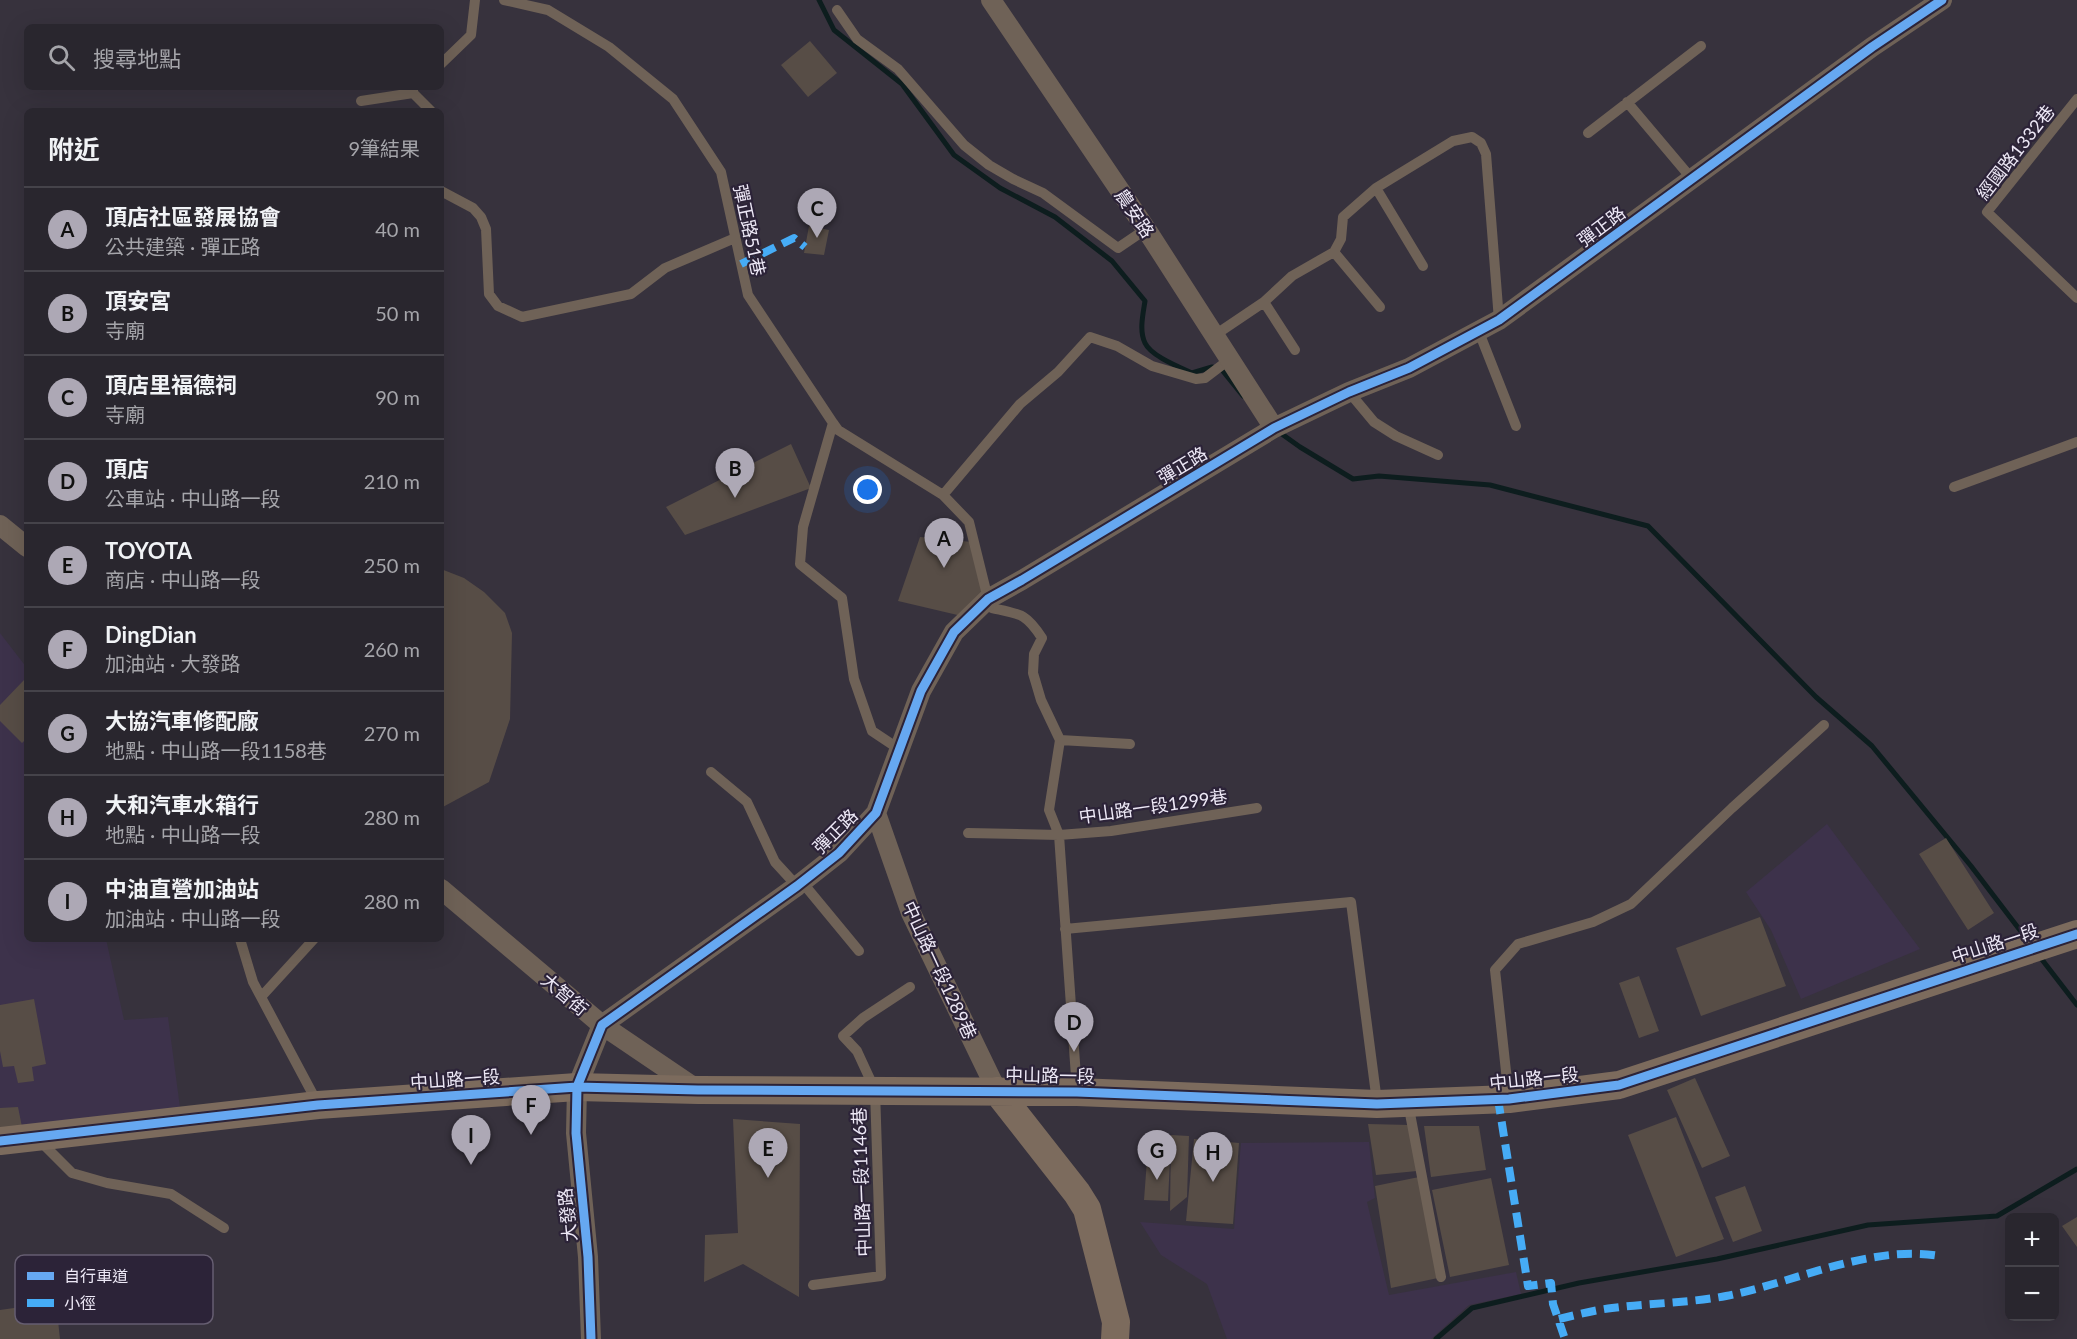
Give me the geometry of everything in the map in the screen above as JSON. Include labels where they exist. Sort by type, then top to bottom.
[{"type":"street","name":"農安路","points":[[992,0],[1146,229],[1274,428]]},
{"type":"street","name":"彈正路","points":[[602,1025],[800,884],[839,853],[876,813],[921,691],[954,632],[987,598],[1043,568],[1274,428],[1349,392],[1409,368],[1499,320],[1872,47],[1942,0]]},
{"type":"street","points":[[0,525],[24,545]]},
{"type":"street","name":"中山路一段1289巷","points":[[876,813],[911,913],[997,1091]]},
{"type":"street","name":"大智街","points":[[444,892],[602,1025],[698,1090]]},
{"type":"street","name":"中山路一段","points":[[0,1141],[318,1105],[577,1087],[1077,1092],[1377,1104],[1509,1099],[1619,1085],[2077,934]]},
{"type":"street","points":[[577,1087],[602,1025]]},
{"type":"street","name":"大發路","points":[[577,1087],[576,1133],[588,1257],[591,1339]]},
{"type":"street","points":[[997,1091],[1087,1209],[1116,1322],[1115,1339]]},
{"type":"lane","points":[[444,61],[471,35],[475,0]]},
{"type":"lane","name":"彈正路51巷","points":[[504,0],[548,10],[609,47],[673,99],[721,172],[748,295],[838,430],[943,495],[969,522],[987,598]]},
{"type":"lane","points":[[837,10],[857,39],[898,69],[964,145],[989,165],[1043,193],[1118,248],[1146,229]]},
{"type":"lane","points":[[1588,133],[1701,46]]},
{"type":"lane","points":[[361,101],[413,90],[428,108]]},
{"type":"lane","name":"經國路1332巷","points":[[2077,99],[1987,212],[2077,298]]},
{"type":"lane","points":[[1627,102],[1692,179]]},
{"type":"lane","points":[[1215,335],[1264,302],[1292,276],[1334,252],[1341,239],[1343,217],[1376,188],[1453,141],[1472,137],[1481,143],[1486,154],[1499,320]]},
{"type":"lane","points":[[1376,188],[1423,266]]},
{"type":"lane","points":[[444,193],[472,208],[481,217],[486,229],[489,294],[498,306],[522,316],[631,294],[665,268],[735,238]]},
{"type":"lane","points":[[1334,252],[1380,307]]},
{"type":"lane","points":[[1264,302],[1295,350]]},
{"type":"lane","points":[[1479,332],[1516,426]]},
{"type":"lane","points":[[943,495],[1020,404],[1058,372],[1090,337],[1117,346],[1152,366],[1196,379],[1205,378],[1230,359]]},
{"type":"lane","points":[[1349,392],[1374,422],[1396,436],[1438,455]]},
{"type":"lane","points":[[833,423],[803,527],[800,564],[842,598],[854,679],[872,731],[899,749]]},
{"type":"lane","points":[[1954,487],[2077,442]]},
{"type":"lane","points":[[968,833],[1059,835],[1049,810],[1060,740],[1041,700],[1033,673],[1034,654],[1042,638],[1035,627],[1021,614],[992,608],[987,598]]},
{"type":"lane","points":[[1509,1099],[1495,970],[1518,944],[1593,922],[1631,904],[1824,725]]},
{"type":"lane","points":[[1060,740],[1130,744]]},
{"type":"lane","points":[[711,772],[747,802],[775,862],[800,884],[859,951]]},
{"type":"lane","name":"中山路一段1299巷","points":[[1077,1092],[1059,835],[1111,831],[1257,808]]},
{"type":"lane","points":[[1065,929],[1351,902],[1377,1104]]},
{"type":"lane","points":[[241,942],[253,982],[318,1105]]},
{"type":"lane","points":[[261,997],[311,942]]},
{"type":"lane","points":[[875,1090],[857,1051],[843,1036],[863,1018],[910,987]]},
{"type":"lane","name":"中山路一段1146巷","points":[[813,1285],[881,1276],[875,1090]]},
{"type":"lane","points":[[1408,1103],[1441,1277]]},
{"type":"lane","points":[[36,1136],[72,1173],[107,1183],[171,1194],[224,1228]]},
{"type":"shaded area","points":[[0,633],[24,664],[24,942],[107,942],[124,1020],[168,1017],[181,1115],[0,1136]]},
{"type":"shaded area","points":[[1827,824],[1920,949],[1801,999],[1771,930],[1746,892]]},
{"type":"shaded area","points":[[1369,1142],[1375,1198],[1367,1202],[1389,1295],[1516,1272],[1521,1294],[1469,1305],[1431,1339],[1227,1339],[1207,1284],[1161,1255],[1140,1222],[1234,1229],[1241,1143]]},
{"type":"building","points":[[810,41],[837,73],[808,97],[781,65]]},
{"type":"building","points":[[809,226],[829,230],[824,255],[804,253]]},
{"type":"building","points":[[791,444],[811,488],[685,535],[666,507]]},
{"type":"building","points":[[920,537],[972,542],[985,595],[966,617],[898,601]]},
{"type":"building","points":[[444,570],[464,578],[484,592],[505,613],[512,633],[510,719],[489,782],[444,806]]},
{"type":"building","points":[[24,680],[24,741],[22,743],[0,721],[0,705]]},
{"type":"building","points":[[1946,838],[1994,913],[1968,930],[1919,854]]},
{"type":"building","points":[[1760,917],[1786,986],[1701,1016],[1676,948]]},
{"type":"building","points":[[1639,976],[1659,1031],[1639,1038],[1619,983]]},
{"type":"building","points":[[34,999],[46,1064],[32,1067],[34,1081],[18,1083],[14,1066],[3,1067],[0,1051],[0,1005]]},
{"type":"building","points":[[1695,1078],[1730,1156],[1702,1168],[1667,1090]]},
{"type":"building","points":[[18,1107],[23,1132],[0,1135],[0,1108]]},
{"type":"building","points":[[1676,1117],[1724,1239],[1676,1257],[1628,1135]]},
{"type":"building","points":[[733,1119],[800,1124],[799,1297],[743,1264],[704,1282],[705,1235],[738,1233]]},
{"type":"building","points":[[1368,1124],[1410,1125],[1417,1171],[1376,1175]]},
{"type":"building","points":[[1424,1126],[1479,1126],[1486,1170],[1431,1177]]},
{"type":"building","points":[[1171,1135],[1189,1136],[1187,1197],[1170,1211]]},
{"type":"building","points":[[1194,1139],[1239,1143],[1233,1224],[1186,1221]]},
{"type":"building","points":[[1147,1160],[1170,1160],[1168,1201],[1144,1200]]},
{"type":"building","points":[[1419,1177],[1438,1278],[1391,1288],[1375,1186]]},
{"type":"building","points":[[1491,1178],[1509,1265],[1450,1277],[1432,1190]]},
{"type":"building","points":[[1745,1186],[1762,1231],[1733,1242],[1715,1197]]},
{"type":"building","points":[[2077,1217],[2077,1247],[2062,1226]]},
{"type":"building","points":[[15,1308],[15,1324],[58,1324],[60,1339],[0,1339],[0,1310]]},
{"type":"waterway","points":[[819,0],[834,30],[902,84],[954,155],[1000,188],[1055,217],[1112,261],[1145,301],[1142,333],[1148,348],[1166,361],[1192,373],[1212,367],[1222,370],[1243,396]]},
{"type":"waterway","points":[[1279,432],[1353,479],[1379,476],[1490,485],[1648,526],[1816,697],[1872,746],[1971,866],[2029,942]]},
{"type":"waterway","points":[[2040,957],[2077,1005]]},
{"type":"waterway","points":[[1436,1339],[1472,1308],[1579,1283],[1717,1259],[1868,1225],[1997,1216],[2077,1169]]},
{"type":"marked path","points":[[741,264],[794,238],[805,247]]},
{"type":"marked path","points":[[1498,1099],[1528,1286],[1551,1283],[1553,1304],[1565,1339]]},
{"type":"marked path","points":[[1559,1319],[1626,1306],[1726,1296],[1832,1267],[1887,1255],[1940,1256]]},
{"type":"cycle path","points":[[591,1339],[588,1257],[576,1133],[577,1087],[602,1025],[797,886],[839,853],[876,813],[921,691],[954,632],[988,599],[1274,428],[1349,392],[1409,368],[1499,320],[1872,47],[1942,0]]},
{"type":"cycle path","points":[[0,1141],[318,1105],[577,1087],[1077,1092],[1377,1104],[1509,1099],[1619,1085],[2077,934]]},
{"type":"place","name":"頂店里福德祠","points":[[817,238]]},
{"type":"place","name":"頂安宮","points":[[735,498]]},
{"type":"place","name":"頂店社區發展協會","points":[[944,568]]},
{"type":"place","name":"頂店","points":[[1074,1052]]},
{"type":"place","name":"DingDian","points":[[531,1135]]},
{"type":"place","name":"中油直營加油站","points":[[471,1165]]},
{"type":"place","name":"TOYOTA","points":[[768,1178]]},
{"type":"place","name":"大協汽車修配廠","points":[[1157,1180]]},
{"type":"place","name":"大和汽車水箱行","points":[[1213,1182]]}]
